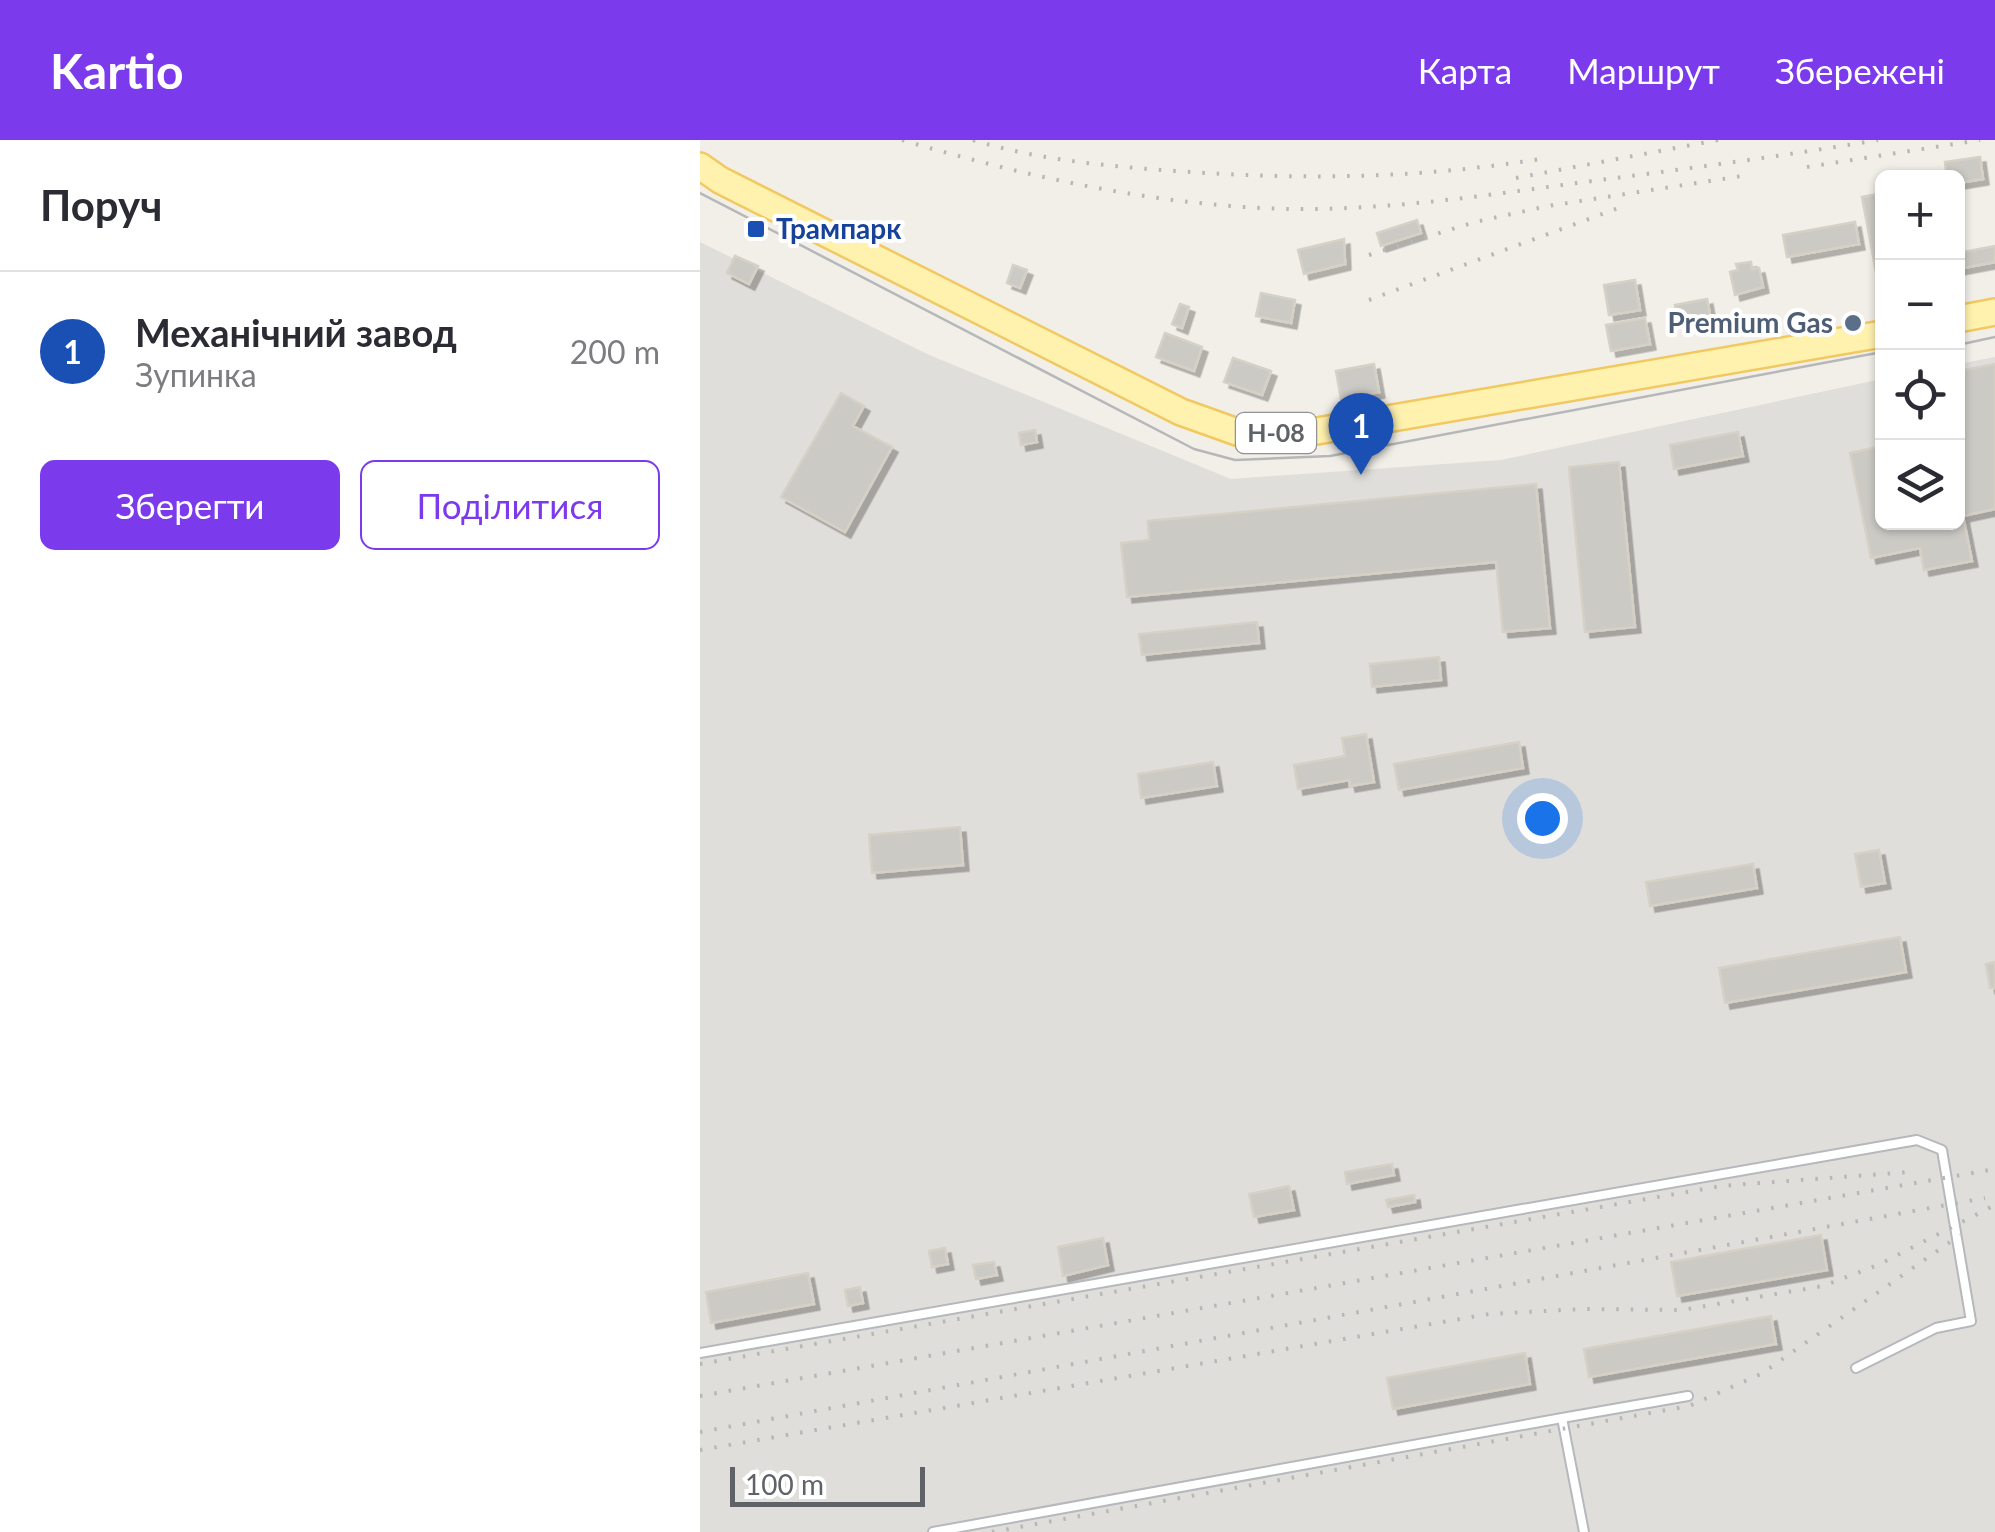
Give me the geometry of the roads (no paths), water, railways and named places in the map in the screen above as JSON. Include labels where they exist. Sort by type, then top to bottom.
[{"type":"main road","name":"Н-08","points":[[710,173],[1181,412],[1237,432],[1365,425],[1875,335]]},
{"type":"main road","points":[[1965,318],[1995,312]]},
{"type":"lane","points":[[700,1353],[1917,1140],[1942,1150],[1971,1321],[1936,1328],[1856,1368]]},
{"type":"lane","points":[[933,1532],[1688,1396]]},
{"type":"lane","points":[[1562,1418],[1586,1530]]},
{"type":"tram line","points":[[700,193],[1194,449],[1235,460],[1330,456],[1875,353]]},
{"type":"tram line","points":[[1965,343],[1995,337]]},
{"type":"railway","points":[[902,140],[1029,174],[1114,191],[1286,209],[1453,199],[1878,140]]},
{"type":"railway","points":[[973,140],[1022,153],[1098,164],[1270,176],[1407,174],[1547,158]]},
{"type":"railway","points":[[1516,178],[1718,140]]},
{"type":"railway","points":[[1807,167],[1980,140]]},
{"type":"railway","points":[[1369,255],[1475,222],[1548,206],[1742,176]]},
{"type":"railway","points":[[1369,300],[1624,206]]},
{"type":"railway","points":[[700,1396],[1995,1169]]},
{"type":"railway","points":[[700,1364],[1721,1186],[1909,1172]]},
{"type":"railway","points":[[700,1432],[1985,1198]]},
{"type":"railway","points":[[700,1450],[1489,1314],[1583,1309],[1682,1310],[1823,1286],[1878,1265],[1995,1205]]},
{"type":"railway","points":[[992,1532],[1689,1406],[1761,1374],[1960,1235]]},
{"type":"place","name":"Трампарк","points":[[756,229]]},
{"type":"place","name":"Premium Gas","points":[[1853,323]]},
{"type":"place","name":"Механічний завод","points":[[1361,475]]}]
